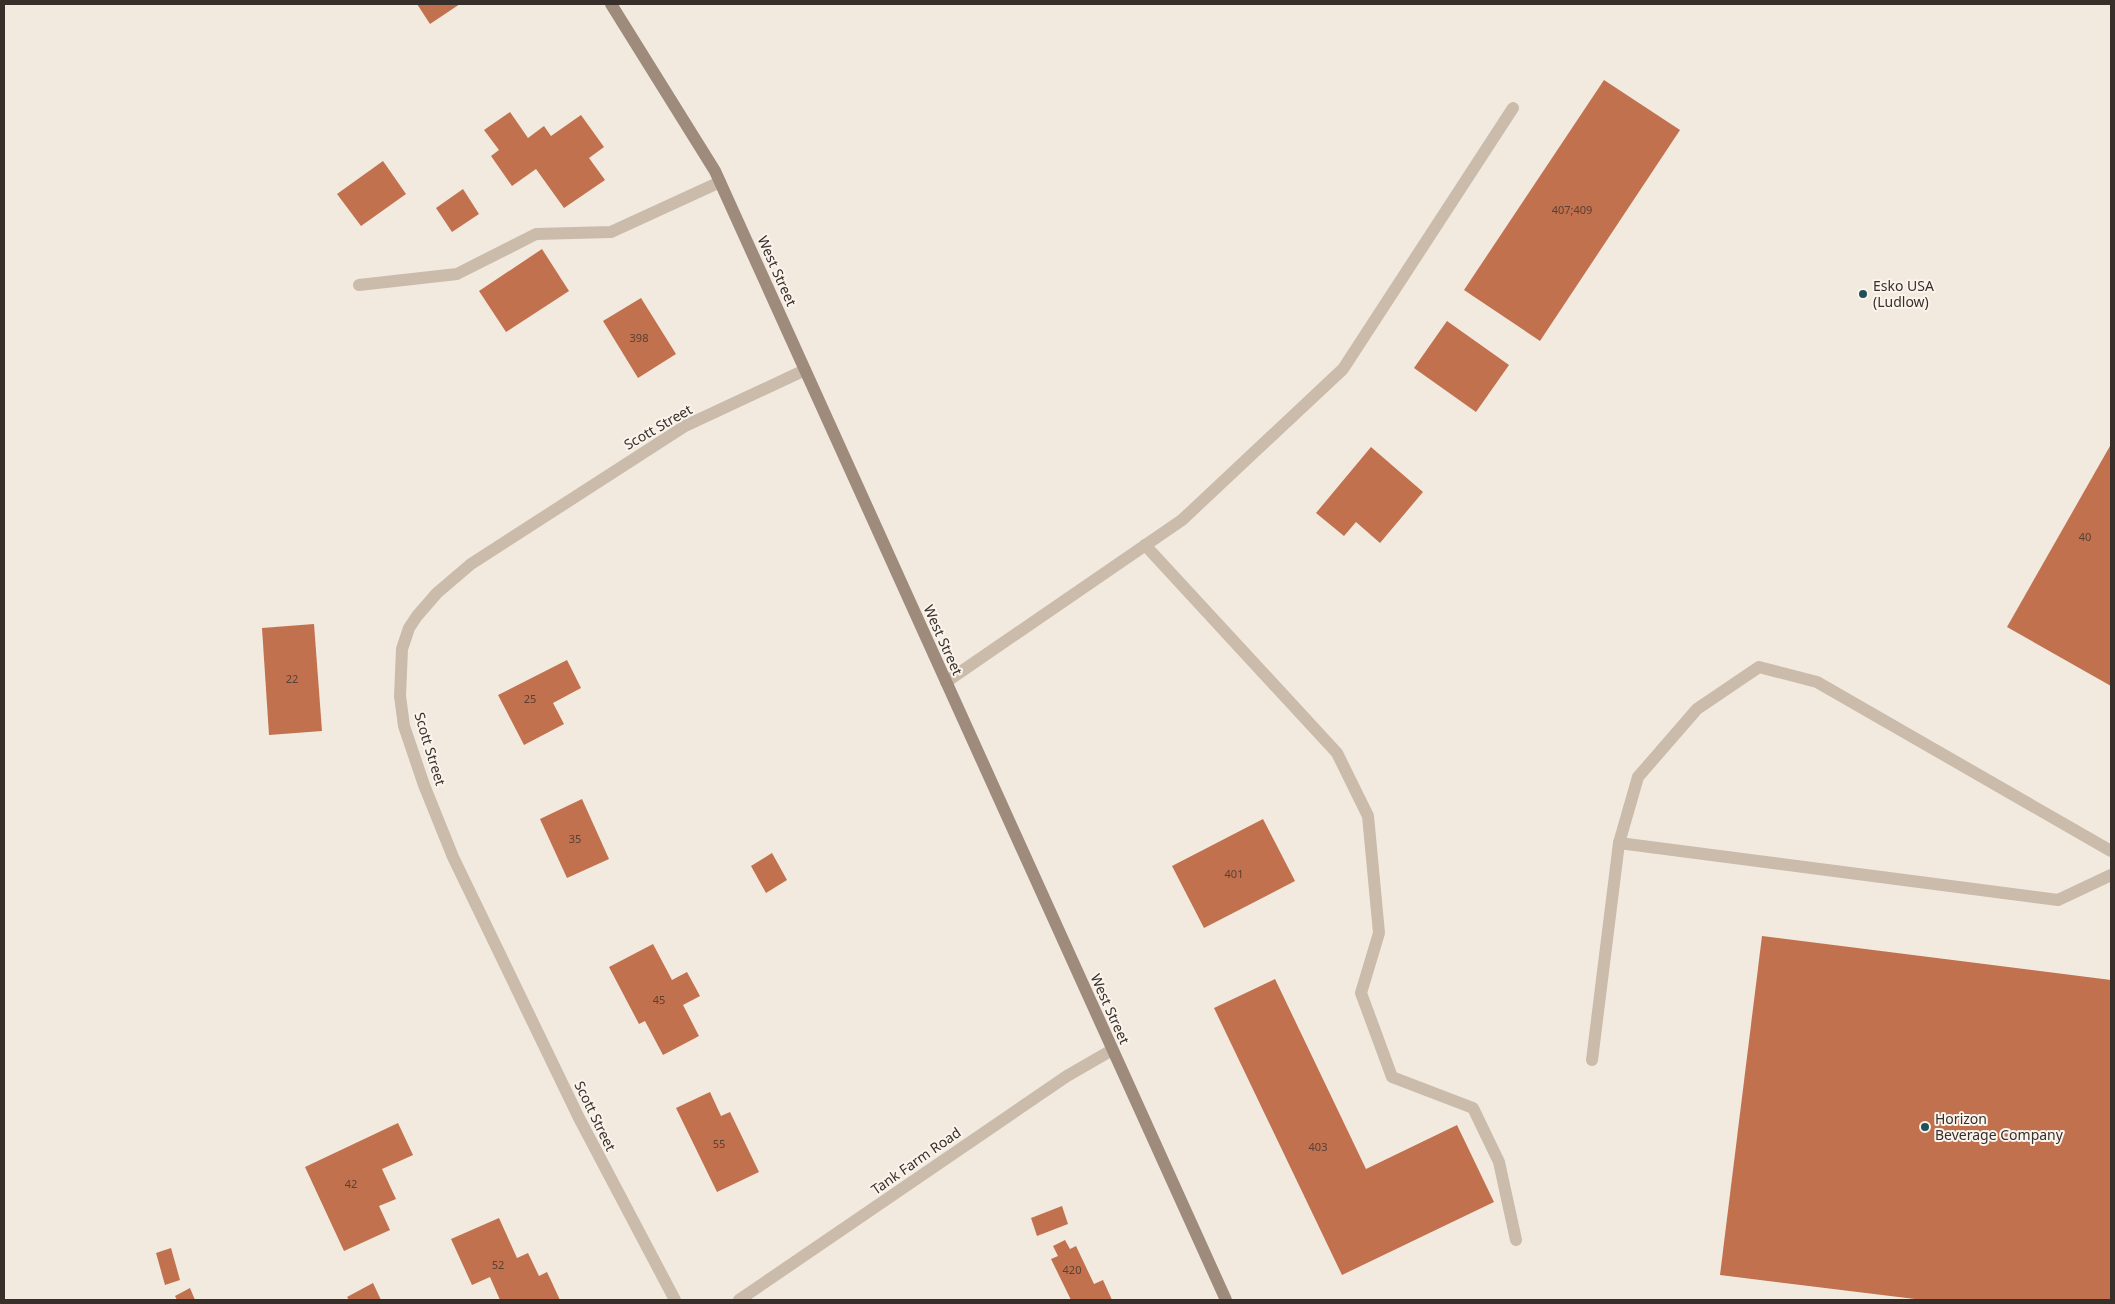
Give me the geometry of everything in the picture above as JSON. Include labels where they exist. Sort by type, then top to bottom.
[{"type":"main road","name":"West Street","points":[[611,4],[720,182],[1226,1300]]},
{"type":"street","points":[[946,682],[1182,520],[1342,369],[1513,108]]},
{"type":"street","points":[[359,285],[458,274],[536,234],[611,232],[720,182]]},
{"type":"street","name":"Scott Street","points":[[675,1300],[579,1118],[452,858],[404,726],[400,696],[402,649],[409,628],[417,616],[437,593],[471,564],[685,426],[805,370]]},
{"type":"street","points":[[1145,545],[1337,753],[1368,816],[1379,933],[1361,993],[1392,1077],[1473,1108],[1499,1162],[1516,1240]]},
{"type":"street","points":[[1592,1060],[1619,843],[1638,777],[1697,709],[1759,667],[1817,682],[2111,851]]},
{"type":"street","points":[[1619,843],[2058,900],[2111,876]]},
{"type":"street","name":"Tank Farm Road","points":[[739,1300],[1059,1081],[1112,1050]]},
{"type":"building","points":[[417,4],[460,4],[430,24]]},
{"type":"building","points":[[1604,80],[1680,130],[1540,341],[1464,290]]},
{"type":"building","points":[[510,112],[528,138],[544,126],[551,136],[581,115],[604,147],[589,158],[605,180],[564,208],[536,169],[512,186],[491,156],[499,150],[484,130]]},
{"type":"building","points":[[383,161],[406,194],[361,226],[337,194]]},
{"type":"building","points":[[463,189],[479,214],[452,232],[436,208]]},
{"type":"building","points":[[542,249],[569,291],[506,332],[479,291]]},
{"type":"building","points":[[641,298],[676,354],[638,378],[603,321]]},
{"type":"building","points":[[1447,321],[1509,365],[1476,412],[1414,368]]},
{"type":"building","points":[[1371,447],[1423,492],[1380,543],[1356,522],[1344,536],[1316,513]]},
{"type":"building","points":[[2111,447],[2111,686],[2007,627]]},
{"type":"building","points":[[314,624],[322,731],[269,735],[262,628]]},
{"type":"building","points":[[567,660],[581,688],[553,703],[564,724],[524,745],[498,695]]},
{"type":"building","points":[[582,799],[609,859],[567,878],[540,819]]},
{"type":"building","points":[[1263,819],[1295,881],[1204,928],[1172,866]]},
{"type":"building","points":[[772,853],[787,880],[766,893],[751,866]]},
{"type":"building","name":"Horizon Beverage Company","points":[[1762,936],[2111,980],[2111,1300],[1923,1300],[1720,1275]]},
{"type":"building","points":[[653,944],[672,980],[687,972],[700,996],[683,1005],[699,1036],[663,1055],[645,1021],[639,1024],[609,967]]},
{"type":"building","points":[[1275,979],[1366,1169],[1457,1125],[1494,1202],[1342,1275],[1214,1008]]},
{"type":"building","points":[[710,1092],[721,1116],[730,1112],[759,1172],[717,1192],[676,1108]]},
{"type":"building","points":[[398,1123],[413,1155],[382,1169],[396,1199],[379,1206],[390,1230],[344,1251],[305,1167]]},
{"type":"building","points":[[1062,1206],[1068,1224],[1037,1236],[1031,1218]]},
{"type":"building","points":[[499,1218],[517,1258],[528,1253],[539,1276],[547,1272],[560,1300],[500,1300],[490,1277],[472,1285],[451,1239]]},
{"type":"building","points":[[1065,1240],[1070,1249],[1076,1246],[1094,1284],[1103,1280],[1112,1300],[1071,1300],[1051,1259],[1058,1256],[1053,1246]]},
{"type":"building","points":[[171,1248],[180,1280],[165,1285],[156,1253]]},
{"type":"building","points":[[373,1283],[381,1300],[349,1300],[347,1297]]},
{"type":"building","points":[[190,1288],[195,1300],[177,1300],[175,1296]]},
{"type":"place","name":"Esko USA (Ludlow)","points":[[1863,294]]},
{"type":"place","name":"Horizon Beverage Company","points":[[1925,1127]]}]
